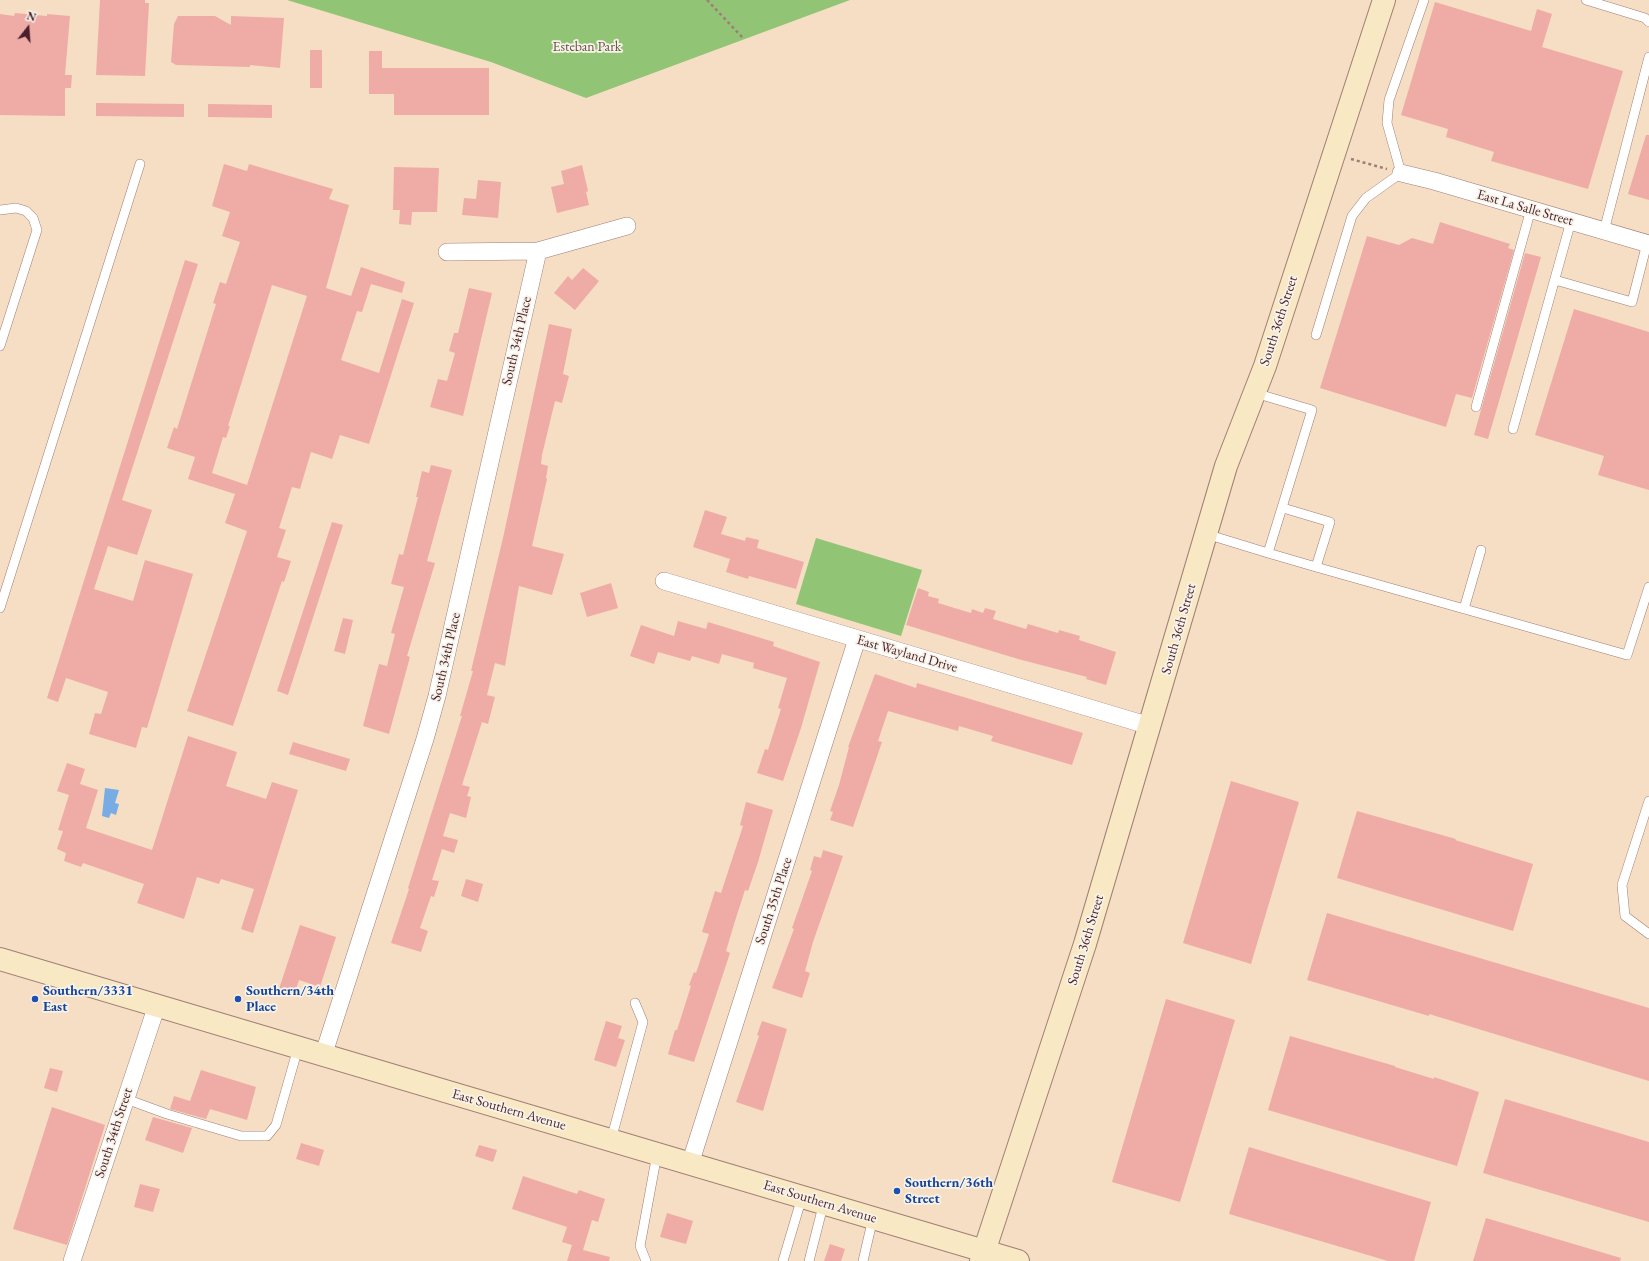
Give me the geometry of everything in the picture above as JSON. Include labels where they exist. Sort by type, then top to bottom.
[{"type":"street","name":"South 36th Street","points":[[983,1256],[1085,944],[1226,466],[1254,392],[1384,0]]},
{"type":"street","name":"East La Salle Street","points":[[1401,173],[1648,244]]},
{"type":"street","points":[[447,252],[538,251],[626,226]]},
{"type":"street","name":"South 34th Place","points":[[324,1056],[425,739],[437,696],[538,251]]},
{"type":"street","name":"East Wayland Drive","points":[[664,581],[1150,726]]},
{"type":"street","name":"South 35th Place","points":[[690,1164],[857,639]]},
{"type":"street","name":"East Southern Avenue","points":[[0,959],[690,1164],[824,1202],[873,1217],[983,1256],[1018,1261]]},
{"type":"street","name":"South 34th Street","points":[[72,1261],[157,1005]]},
{"type":"lane","points":[[1316,335],[1352,216],[1366,198],[1401,173],[1387,123],[1389,100],[1424,0]]},
{"type":"lane","points":[[1586,0],[1645,18],[1649,22]]},
{"type":"lane","points":[[1604,231],[1649,57]]},
{"type":"lane","points":[[0,608],[140,164]]},
{"type":"lane","points":[[0,210],[16,208],[26,211],[33,218],[37,230],[0,346]]},
{"type":"lane","points":[[1476,407],[1531,210]]},
{"type":"lane","points":[[1513,429],[1572,221]]},
{"type":"lane","points":[[1555,280],[1632,302],[1648,244]]},
{"type":"lane","points":[[1254,392],[1312,410],[1268,553]]},
{"type":"lane","points":[[1283,508],[1330,522],[1316,567]]},
{"type":"lane","points":[[1206,534],[1316,567],[1627,655],[1649,587]]},
{"type":"lane","points":[[1464,609],[1481,550]]},
{"type":"lane","points":[[1649,801],[1622,885],[1625,916],[1649,934]]},
{"type":"lane","points":[[612,1140],[643,1022],[635,1003]]},
{"type":"lane","points":[[126,1099],[168,1114],[240,1136],[267,1136],[276,1125],[298,1048]]},
{"type":"lane","points":[[646,1261],[640,1246],[657,1154]]},
{"type":"lane","points":[[783,1261],[803,1196]]},
{"type":"lane","points":[[809,1261],[824,1202]]},
{"type":"lane","points":[[863,1261],[873,1217]]},
{"type":"path","points":[[707,0],[743,38]]},
{"type":"path","points":[[1348,158],[1401,173]]},
{"type":"green space","name":"Esteban Park","points":[[287,0],[850,0],[586,98],[491,62]]},
{"type":"green space","points":[[816,538],[922,570],[901,636],[796,604]]},
{"type":"water","points":[[105,788],[119,790],[115,803],[119,804],[116,815],[111,813],[109,818],[102,816]]},
{"type":"building","points":[[100,0],[145,0],[145,3],[149,3],[145,76],[96,75]]},
{"type":"building","points":[[1435,2],[1531,31],[1537,9],[1552,14],[1542,47],[1623,71],[1588,189],[1491,161],[1494,152],[1446,137],[1448,129],[1401,115]]},
{"type":"building","points":[[15,13],[47,16],[47,14],[70,16],[65,75],[72,75],[71,88],[65,88],[65,116],[0,115],[0,14],[14,16]]},
{"type":"building","points":[[178,16],[215,16],[231,25],[231,16],[284,18],[280,68],[250,65],[250,67],[176,65],[171,62],[174,24]]},
{"type":"building","points":[[310,50],[322,50],[322,88],[310,88]]},
{"type":"building","points":[[369,51],[382,51],[382,68],[489,68],[489,115],[394,115],[394,94],[369,94]]},
{"type":"building","points":[[96,103],[184,104],[184,117],[96,116]]},
{"type":"building","points":[[208,104],[272,105],[272,118],[208,117]]},
{"type":"building","points":[[1646,135],[1649,135],[1649,200],[1628,194]]},
{"type":"building","points":[[224,164],[247,171],[249,164],[333,189],[329,199],[349,205],[326,288],[351,296],[361,267],[405,282],[402,293],[371,284],[362,312],[357,311],[341,360],[379,373],[402,299],[414,303],[369,444],[340,435],[332,459],[311,452],[300,489],[292,487],[279,528],[286,530],[277,557],[291,561],[284,582],[282,581],[233,726],[187,711],[247,531],[225,523],[235,494],[188,479],[195,457],[167,448],[174,427],[177,429],[216,304],[213,303],[220,282],[226,284],[240,242],[222,236],[230,212],[212,206]],"holes":[[[272,285],[307,296],[247,485],[212,473],[223,437],[226,438],[230,426],[228,426]]]},
{"type":"building","points":[[582,165],[588,191],[586,192],[589,205],[557,213],[551,187],[564,184],[561,171]]},
{"type":"building","points":[[394,167],[439,168],[437,212],[412,212],[411,225],[399,224],[400,210],[393,210]]},
{"type":"building","points":[[478,180],[501,182],[498,218],[462,215],[464,198],[476,199]]},
{"type":"building","points":[[1440,222],[1510,244],[1508,248],[1514,250],[1472,398],[1456,394],[1446,427],[1320,388],[1367,236],[1399,245],[1412,238],[1433,244]]},
{"type":"building","points":[[1525,253],[1541,257],[1488,439],[1474,435]]},
{"type":"building","points":[[185,260],[198,264],[122,500],[152,510],[137,555],[108,546],[94,589],[133,601],[145,560],[193,574],[147,728],[142,727],[136,748],[89,734],[95,713],[101,714],[108,692],[66,678],[58,702],[47,698]]},
{"type":"building","points":[[583,268],[599,281],[575,310],[554,293],[568,276],[572,280]]},
{"type":"building","points":[[469,288],[492,293],[463,416],[430,407],[438,379],[447,381],[455,353],[449,351],[454,333],[458,333]]},
{"type":"building","points":[[1574,309],[1649,332],[1649,490],[1598,475],[1604,456],[1535,435]]},
{"type":"building","points":[[549,324],[572,329],[563,374],[569,376],[562,403],[555,401],[542,455],[541,464],[548,466],[547,479],[532,546],[564,554],[552,595],[519,586],[505,666],[495,663],[487,695],[495,697],[488,724],[482,722],[462,785],[470,787],[467,796],[471,797],[466,818],[450,813],[443,836],[458,840],[454,853],[442,849],[432,880],[439,881],[434,897],[431,896],[420,928],[428,931],[421,952],[391,943],[462,716],[460,716],[473,671],[471,671],[503,538]]},
{"type":"building","points":[[431,465],[452,470],[427,561],[435,563],[407,656],[410,657],[389,734],[363,726],[379,664],[387,666],[395,634],[391,633],[404,587],[391,584],[399,554],[403,555],[418,497],[416,497],[422,471],[429,473]]},
{"type":"building","points":[[705,510],[727,517],[721,534],[745,541],[746,537],[759,540],[757,548],[804,562],[796,589],[749,576],[748,579],[726,572],[730,559],[693,547]]},
{"type":"building","points":[[332,522],[343,525],[288,695],[277,691]]},
{"type":"building","points":[[611,583],[618,608],[587,617],[580,593]]},
{"type":"building","points":[[918,588],[929,592],[928,596],[939,599],[938,603],[971,613],[972,609],[983,613],[985,608],[996,611],[993,619],[1026,629],[1028,624],[1058,633],[1059,630],[1080,636],[1079,640],[1116,652],[1106,685],[1086,679],[1087,677],[1018,659],[906,625]]},
{"type":"building","points":[[343,618],[353,620],[345,654],[334,651]]},
{"type":"building","points":[[678,621],[706,629],[708,622],[774,642],[773,646],[820,662],[801,728],[783,781],[757,773],[765,749],[768,750],[781,709],[778,708],[787,678],[753,668],[754,663],[722,654],[719,664],[692,656],[690,661],[658,652],[654,664],[630,656],[641,625],[674,636]]},
{"type":"building","points":[[875,674],[916,688],[917,683],[1083,733],[1072,765],[991,741],[993,736],[959,726],[958,731],[888,711],[878,741],[882,742],[853,827],[830,820],[833,812],[830,811],[839,785],[848,747]]},
{"type":"building","points":[[188,736],[237,752],[226,786],[266,799],[272,782],[298,790],[253,933],[241,929],[254,889],[221,879],[219,884],[197,877],[184,919],[137,903],[144,884],[83,863],[81,867],[64,861],[66,853],[57,849],[63,831],[58,830],[69,795],[57,791],[67,763],[85,769],[80,784],[98,790],[86,828],[152,850]]},
{"type":"building","points":[[293,742],[350,759],[346,771],[289,754]]},
{"type":"building","points":[[1231,781],[1299,802],[1251,964],[1183,943]]},
{"type":"building","points":[[746,802],[773,810],[758,862],[748,891],[745,890],[735,921],[726,951],[730,953],[694,1062],[668,1054],[691,986],[689,985],[694,972],[696,973],[709,934],[702,932],[715,891],[721,893],[743,826],[740,825]]},
{"type":"building","points":[[1357,811],[1456,839],[1455,840],[1533,864],[1513,931],[1337,878]]},
{"type":"building","points":[[823,850],[843,856],[813,942],[805,971],[810,973],[802,998],[772,988],[794,929],[792,928],[812,871],[810,870],[814,856],[821,858]]},
{"type":"building","points":[[466,879],[483,884],[478,902],[461,896]]},
{"type":"building","points":[[1327,913],[1649,1008],[1649,1081],[1429,1014],[1429,1016],[1307,980]]},
{"type":"building","points":[[300,925],[336,937],[320,987],[299,980],[294,995],[279,989]]},
{"type":"building","points":[[1166,999],[1235,1020],[1180,1202],[1112,1182]]},
{"type":"building","points":[[606,1021],[622,1026],[618,1038],[625,1040],[616,1067],[594,1060]]},
{"type":"building","points":[[762,1021],[787,1029],[763,1111],[736,1102],[759,1036],[757,1035]]},
{"type":"building","points":[[1290,1036],[1395,1066],[1434,1079],[1434,1077],[1479,1092],[1457,1166],[1268,1110]]},
{"type":"building","points":[[50,1068],[63,1071],[57,1092],[44,1088]]},
{"type":"building","points":[[201,1070],[256,1087],[247,1120],[210,1109],[206,1119],[170,1109],[174,1096],[190,1101]]},
{"type":"building","points":[[1505,1099],[1649,1142],[1649,1222],[1483,1173]]},
{"type":"building","points":[[52,1107],[105,1125],[67,1245],[13,1229]]},
{"type":"building","points":[[153,1117],[192,1128],[183,1153],[145,1140]]},
{"type":"building","points":[[301,1143],[324,1150],[319,1166],[296,1159]]},
{"type":"building","points":[[479,1145],[497,1150],[493,1162],[475,1156]]},
{"type":"building","points":[[1249,1147],[1431,1202],[1414,1261],[1388,1261],[1229,1214]]},
{"type":"building","points":[[523,1176],[577,1194],[579,1190],[605,1199],[598,1222],[592,1220],[583,1250],[610,1257],[609,1261],[567,1261],[572,1245],[562,1242],[567,1227],[512,1209]]},
{"type":"building","points":[[140,1184],[160,1189],[153,1212],[134,1207]]},
{"type":"building","points":[[667,1213],[693,1221],[686,1244],[660,1237]]},
{"type":"building","points":[[1486,1218],[1621,1258],[1620,1261],[1473,1261]]},
{"type":"building","points":[[830,1244],[845,1249],[841,1261],[824,1261]]},
{"type":"place","name":"Southern/3331 East","points":[[35,999]]},
{"type":"place","name":"Southern/34th Place","points":[[238,999]]},
{"type":"place","name":"Southern/36th Street","points":[[897,1191]]}]
